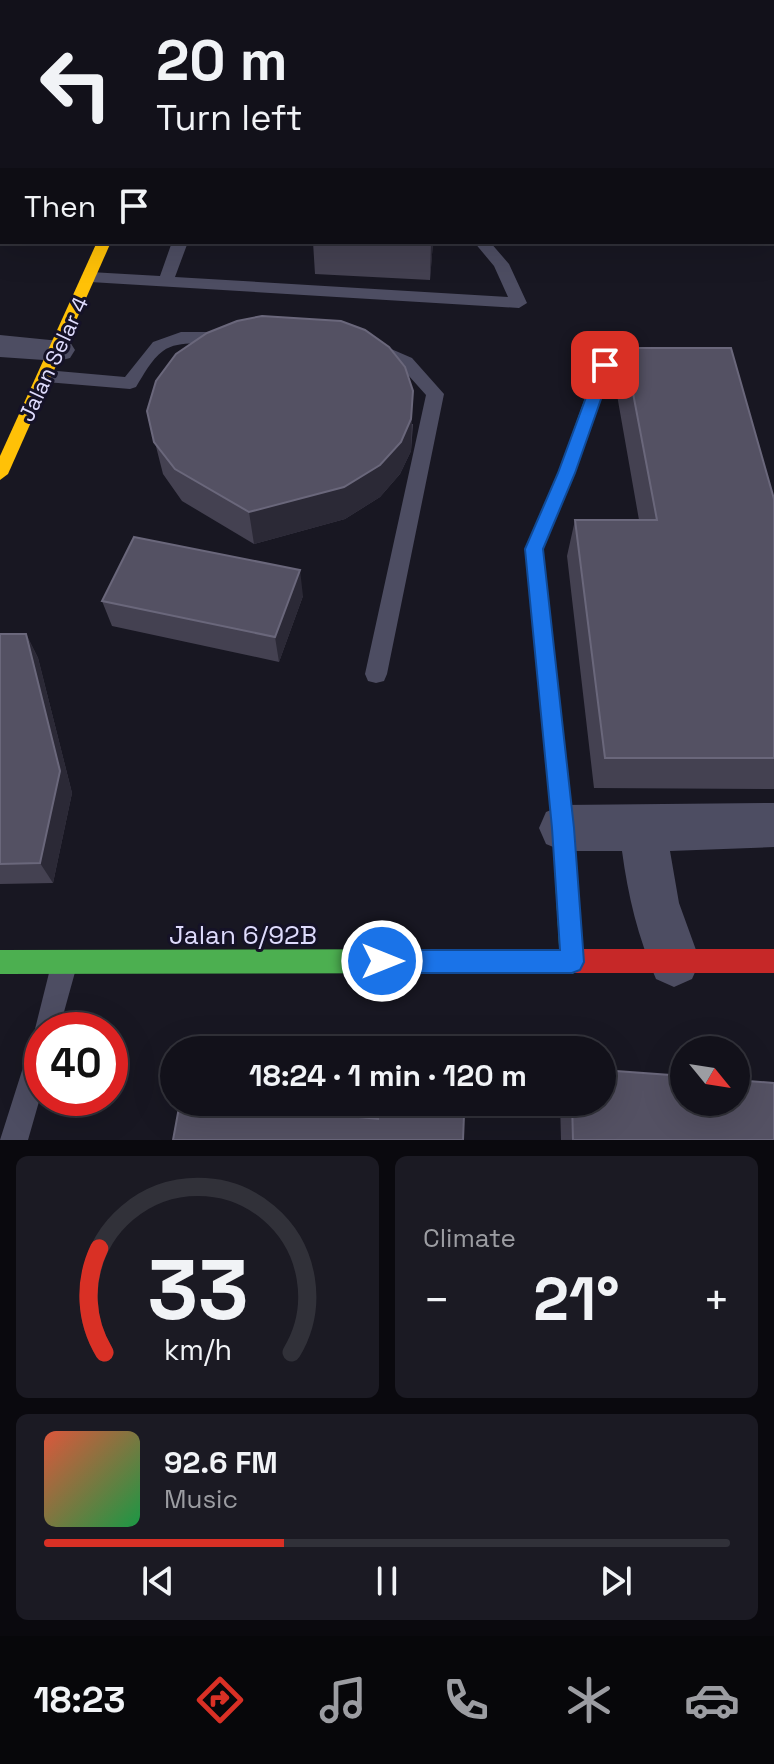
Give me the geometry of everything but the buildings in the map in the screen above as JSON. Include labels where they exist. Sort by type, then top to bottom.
[{"type":"street","name":"Jalan Selar 4","points":[[0,474],[103,244]]},
{"type":"street","points":[[0,346],[52,363]]},
{"type":"street","points":[[572,962],[563,828],[534,549],[566,473],[605,365]]},
{"type":"street","points":[[563,828],[774,825]]},
{"type":"street","points":[[643,829],[654,903],[674,961]]},
{"type":"street","name":"Jalan 6/92B","points":[[0,962],[774,961]]},
{"type":"lane","points":[[166,281],[179,244]]},
{"type":"lane","points":[[90,277],[519,303],[501,264],[484,244]]},
{"type":"lane","points":[[52,363],[130,383],[144,356],[180,334],[242,339]]},
{"type":"lane","points":[[350,347],[380,349],[406,362],[435,394],[376,674]]},
{"type":"lane","points":[[51,1012],[65,961]]},
{"type":"lane","points":[[14,1140],[24,1105]]},
{"type":"traffic: fast","points":[[572,962],[563,828],[534,549],[566,473],[605,365]]},
{"type":"traffic: fast","points":[[0,962],[521,961]]},
{"type":"traffic: slow","points":[[0,474],[103,244]]},
{"type":"traffic: jam","points":[[521,961],[774,961]]},
{"type":"route","points":[[382,961],[572,962],[563,828],[534,549],[566,473],[605,365]]}]
